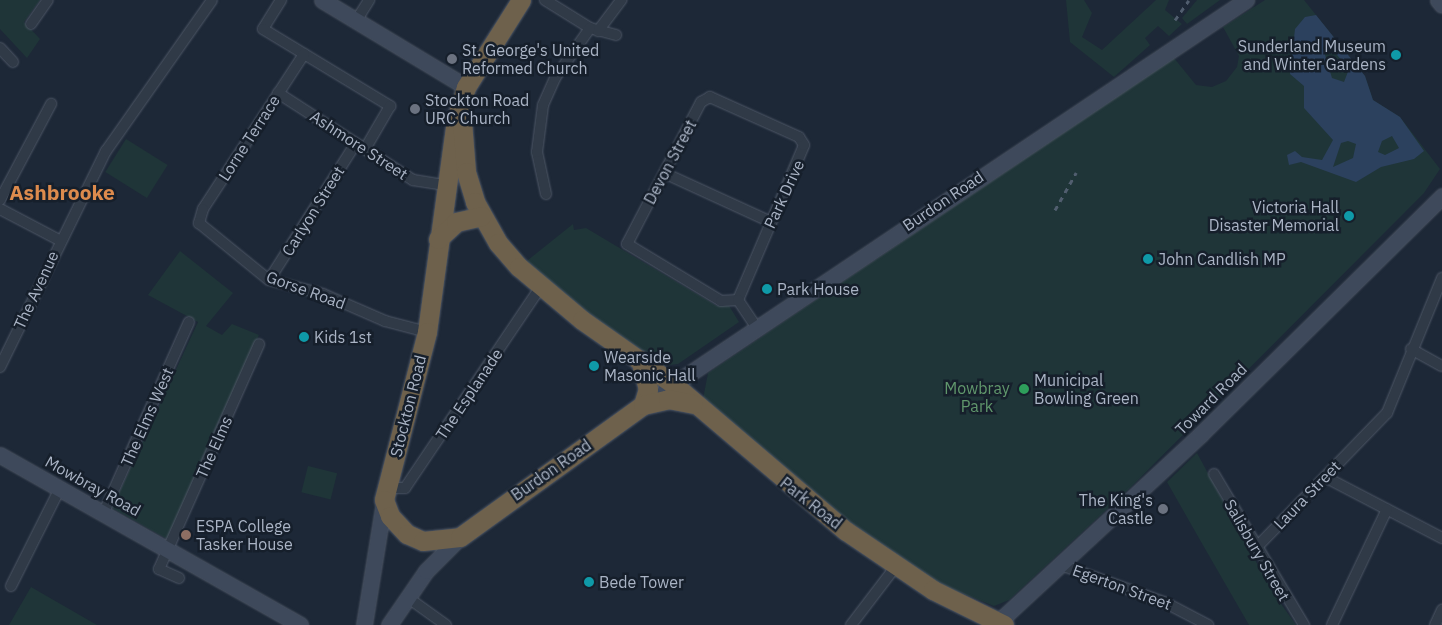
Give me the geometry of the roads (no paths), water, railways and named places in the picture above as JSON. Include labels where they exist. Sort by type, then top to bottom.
[{"type":"highway","name":"Stockton Road","points":[[386,494],[427,332],[444,186],[463,96],[520,0]]},
{"type":"highway","name":"Park Road","points":[[463,96],[463,141],[468,179],[481,216],[508,255],[542,285],[673,384],[787,485],[896,566],[946,598],[999,624]]},
{"type":"highway","points":[[438,239],[456,222],[481,216]]},
{"type":"highway","points":[[640,360],[646,397],[668,399],[699,408]]},
{"type":"highway","name":"Burdon Road","points":[[460,537],[646,397]]},
{"type":"highway","points":[[386,494],[394,523],[414,538],[442,542],[460,537]]},
{"type":"street","points":[[31,24],[48,0]]},
{"type":"street","name":"The Avenue","points":[[0,367],[59,240],[106,152],[212,0]]},
{"type":"street","points":[[281,0],[263,29],[390,106],[365,149]]},
{"type":"street","points":[[322,0],[356,21],[463,96]]},
{"type":"street","points":[[356,21],[369,0]]},
{"type":"street","points":[[545,0],[594,29],[616,35]]},
{"type":"street","points":[[546,194],[537,152],[543,105],[555,78],[594,29],[621,0]]},
{"type":"street","name":"Burdon Road","points":[[646,397],[673,384],[699,368],[1246,0]]},
{"type":"street","points":[[1438,0],[1442,5]]},
{"type":"street","points":[[0,48],[13,62]]},
{"type":"street","name":"Lorne Terrace","points":[[199,223],[203,209],[304,54]]},
{"type":"street","name":"Ashmore Street","points":[[278,93],[413,180],[444,186]]},
{"type":"street","name":"Devon Street","points":[[724,102],[710,97],[702,102],[627,244],[721,300],[738,300]]},
{"type":"street","name":"Park Drive","points":[[724,102],[803,142],[802,155],[738,300]]},
{"type":"street","points":[[0,200],[51,104]]},
{"type":"street","name":"Carlyon Street","points":[[269,280],[356,143]]},
{"type":"street","points":[[664,172],[771,222]]},
{"type":"street","name":"Toward Road","points":[[999,624],[1170,464],[1442,196]]},
{"type":"street","points":[[0,209],[59,240]]},
{"type":"street","name":"Gorse Road","points":[[199,223],[269,280],[323,294],[385,321],[427,332]]},
{"type":"street","name":"Laura Street","points":[[1256,548],[1387,414],[1419,328],[1442,278]]},
{"type":"street","name":"The Esplanade","points":[[386,494],[405,488],[542,285]]},
{"type":"street","points":[[738,300],[757,328]]},
{"type":"street","name":"The Elms West","points":[[104,512],[189,322]]},
{"type":"street","name":"The Elms","points":[[179,578],[159,570],[259,344]]},
{"type":"street","points":[[1411,349],[1442,366]]},
{"type":"street","name":"Park Road","points":[[640,360],[669,372],[699,368]]},
{"type":"street","name":"Mowbray Road","points":[[0,455],[104,512],[300,625]]},
{"type":"street","name":"Salisbury Street","points":[[1214,474],[1256,548],[1304,625]]},
{"type":"street","points":[[1325,477],[1442,538]]},
{"type":"street","points":[[11,586],[60,488]]},
{"type":"street","name":"Stockton Road","points":[[364,625],[386,494]]},
{"type":"street","points":[[1332,625],[1387,509]]},
{"type":"street","points":[[389,625],[407,597],[460,537]]},
{"type":"street","name":"Egerton Street","points":[[1060,565],[1178,608],[1208,625]]},
{"type":"street","points":[[851,625],[896,566]]},
{"type":"street","points":[[407,597],[446,625]]},
{"type":"street","points":[[1435,625],[1442,610]]},
{"type":"water","points":[[1316,15],[1365,76],[1373,100],[1400,117],[1424,151],[1414,159],[1381,167],[1356,182],[1301,162],[1289,165],[1287,155],[1295,151],[1302,157],[1322,160],[1333,140],[1304,108],[1304,86],[1290,74],[1295,29],[1305,17]],"holes":[[[1326,42],[1349,69],[1344,82],[1332,78],[1323,48]],[[1392,136],[1399,148],[1385,155],[1378,152],[1382,141]],[[1348,141],[1356,144],[1353,158],[1333,167],[1341,143]]]},
{"type":"railway","points":[[1175,20],[1189,0]]},
{"type":"railway","points":[[1055,210],[1076,173]]},
{"type":"place","name":"Sunderland Museum and Winter Gardens","points":[[1396,55]]},
{"type":"place","name":"St. George's United Reformed Church","points":[[452,59]]},
{"type":"place","name":"Stockton Road URC Church","points":[[415,109]]},
{"type":"place","name":"Victoria Hall Disaster Memorial","points":[[1349,216]]},
{"type":"place","name":"John Candlish MP","points":[[1148,259]]},
{"type":"place","name":"Park House","points":[[767,289]]},
{"type":"place","name":"Kids 1st","points":[[304,337]]},
{"type":"place","name":"Wearside Masonic Hall","points":[[594,366]]},
{"type":"place","name":"Municipal Bowling Green","points":[[1024,389]]},
{"type":"place","name":"The King's Castle","points":[[1163,509]]},
{"type":"place","name":"ESPA College Tasker House","points":[[186,535]]},
{"type":"place","name":"Bede Tower","points":[[589,582]]},
{"type":"district","name":"Ashbrooke","points":[[62,192]]},
{"type":"park label","name":"Mowbray Park","points":[[977,397]]}]
